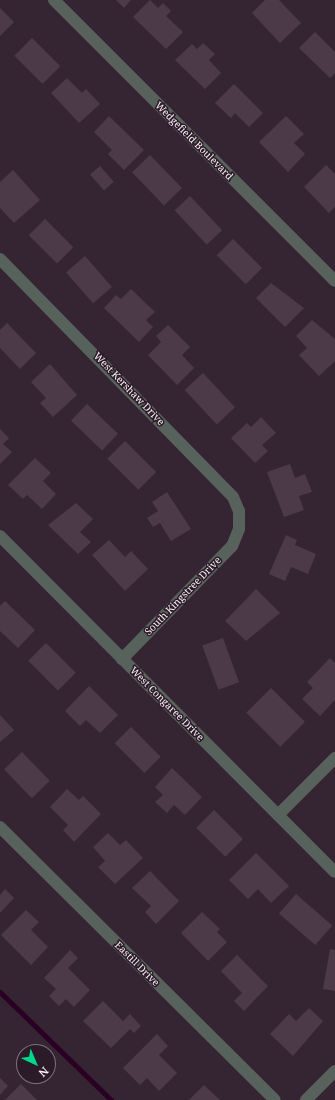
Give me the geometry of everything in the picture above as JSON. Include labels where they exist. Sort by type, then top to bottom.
[{"type":"street","name":"Wedgefield Boulevard","points":[[54,0],[335,281]]},
{"type":"street","name":"West Kershaw Drive","points":[[0,259],[233,497],[239,511],[239,529]]},
{"type":"street","name":"South Kingstree Drive","points":[[122,659],[232,546],[239,529]]},
{"type":"street","name":"West Congaree Drive","points":[[0,536],[335,872]]},
{"type":"street","points":[[278,815],[335,758]]},
{"type":"street","name":"Eastill Drive","points":[[0,827],[275,1100]]},
{"type":"street","points":[[306,1100],[335,1071]]},
{"type":"building","points":[[116,0],[131,0],[124,8]]},
{"type":"building","points":[[150,0],[158,8],[163,3],[171,11],[166,16],[183,32],[166,49],[133,17]]},
{"type":"building","points":[[265,0],[279,0],[301,23],[280,43],[252,13]]},
{"type":"building","points":[[0,8],[14,22],[0,36]]},
{"type":"building","points":[[315,32],[335,52],[335,73],[330,78],[299,48]]},
{"type":"building","points":[[32,38],[60,66],[43,84],[14,56]]},
{"type":"building","points":[[203,43],[215,54],[209,60],[221,73],[205,89],[175,60],[192,44],[197,49]]},
{"type":"building","points":[[67,78],[82,93],[86,89],[100,104],[79,123],[51,93]]},
{"type":"building","points":[[234,84],[263,113],[249,127],[235,113],[231,118],[215,103]]},
{"type":"building","points":[[109,116],[144,150],[124,170],[108,154],[112,150],[94,132]]},
{"type":"building","points":[[286,116],[304,134],[294,143],[305,154],[288,172],[259,142]]},
{"type":"building","points":[[150,155],[182,188],[164,205],[132,172]]},
{"type":"building","points":[[326,165],[335,174],[335,207],[329,213],[304,187]]},
{"type":"building","points":[[100,166],[114,182],[104,190],[90,175]]},
{"type":"building","points":[[13,170],[40,200],[14,223],[0,208],[0,182]]},
{"type":"building","points":[[190,196],[222,230],[207,245],[175,210]]},
{"type":"building","points":[[45,219],[73,247],[57,264],[29,235]]},
{"type":"building","points":[[233,239],[262,268],[246,284],[217,255]]},
{"type":"building","points":[[85,256],[112,287],[93,303],[66,272]]},
{"type":"building","points":[[271,283],[304,308],[285,327],[256,298]]},
{"type":"building","points":[[131,289],[155,312],[146,320],[153,327],[139,342],[104,308],[116,295],[121,299]]},
{"type":"building","points":[[312,320],[335,339],[335,361],[319,376],[299,355],[307,348],[296,336]]},
{"type":"building","points":[[7,323],[36,353],[20,369],[0,348],[0,330]]},
{"type":"building","points":[[168,325],[190,347],[182,355],[194,368],[177,385],[148,355],[161,342],[156,336]]},
{"type":"building","points":[[50,364],[77,395],[53,417],[40,403],[46,398],[31,382]]},
{"type":"building","points":[[203,373],[235,407],[217,424],[185,390]]},
{"type":"building","points":[[87,404],[118,434],[102,450],[71,421]]},
{"type":"building","points":[[261,417],[276,433],[262,445],[268,451],[255,463],[231,438],[247,423],[251,427]]},
{"type":"building","points":[[0,429],[9,438],[3,444],[12,452],[0,464]]},
{"type":"building","points":[[125,441],[156,472],[138,490],[107,459]]},
{"type":"building","points":[[35,458],[51,473],[43,481],[56,494],[42,509],[27,495],[23,499],[8,485]]},
{"type":"building","points":[[290,464],[295,478],[305,474],[312,492],[299,496],[304,510],[284,517],[267,472]]},
{"type":"building","points":[[167,492],[191,529],[171,541],[160,523],[153,527],[147,518],[158,511],[152,502]]},
{"type":"building","points":[[76,503],[93,519],[80,532],[91,542],[78,554],[48,525]]},
{"type":"building","points":[[286,535],[297,540],[295,545],[316,554],[308,574],[291,567],[285,581],[269,574]]},
{"type":"building","points":[[109,540],[125,557],[131,551],[148,569],[125,591],[92,555]]},
{"type":"building","points":[[256,589],[280,613],[246,641],[225,621]]},
{"type":"building","points":[[5,601],[35,630],[18,648],[0,631],[0,606]]},
{"type":"building","points":[[223,638],[239,682],[218,690],[202,646]]},
{"type":"building","points":[[46,643],[76,673],[58,690],[28,661]]},
{"type":"building","points":[[330,658],[335,663],[335,700],[320,716],[302,699],[313,688],[307,682]]},
{"type":"building","points":[[89,686],[118,715],[100,733],[86,720],[80,726],[65,711]]},
{"type":"building","points":[[271,688],[305,722],[280,747],[246,713]]},
{"type":"building","points":[[0,715],[14,730],[0,742]]},
{"type":"building","points":[[131,727],[161,757],[144,773],[115,743]]},
{"type":"building","points":[[22,752],[50,781],[32,798],[4,769]]},
{"type":"building","points":[[172,768],[202,797],[185,815],[174,805],[167,813],[155,802],[163,795],[155,787]]},
{"type":"building","points":[[67,789],[79,800],[83,796],[101,814],[74,842],[63,830],[68,825],[50,807]]},
{"type":"building","points":[[214,810],[243,839],[225,857],[196,828]]},
{"type":"building","points":[[108,833],[120,845],[126,840],[143,858],[115,884],[98,867],[105,861],[93,847]]},
{"type":"building","points":[[256,853],[289,886],[271,903],[258,889],[248,899],[229,880]]},
{"type":"building","points":[[150,871],[179,901],[156,924],[145,912],[151,906],[132,888]]},
{"type":"building","points":[[5,889],[14,898],[0,913],[0,895]]},
{"type":"building","points":[[296,894],[332,925],[315,945],[279,914]]},
{"type":"building","points":[[26,910],[39,922],[31,930],[48,947],[31,965],[1,935]]},
{"type":"building","points":[[202,912],[220,929],[217,932],[227,942],[208,961],[181,933]]},
{"type":"building","points":[[330,949],[335,950],[335,991],[323,989]]},
{"type":"building","points":[[70,950],[78,958],[68,968],[90,990],[74,1007],[66,999],[59,1006],[49,996],[56,989],[44,978]]},
{"type":"building","points":[[237,955],[268,986],[244,1011],[234,1001],[242,993],[221,971]]},
{"type":"building","points":[[103,1001],[123,1021],[130,1014],[141,1026],[134,1033],[130,1029],[111,1048],[83,1021]]},
{"type":"building","points":[[309,1008],[323,1021],[293,1056],[270,1034],[289,1014],[296,1021]]},
{"type":"building","points":[[157,1034],[168,1046],[159,1055],[177,1073],[159,1091],[147,1078],[140,1085],[123,1068]]},
{"type":"building","points":[[0,1078],[8,1086],[0,1095]]},
{"type":"building","points":[[21,1084],[37,1100],[5,1100]]},
{"type":"building","points":[[204,1085],[220,1100],[189,1100]]},
{"type":"waterway","points":[[0,992],[111,1100]]}]
